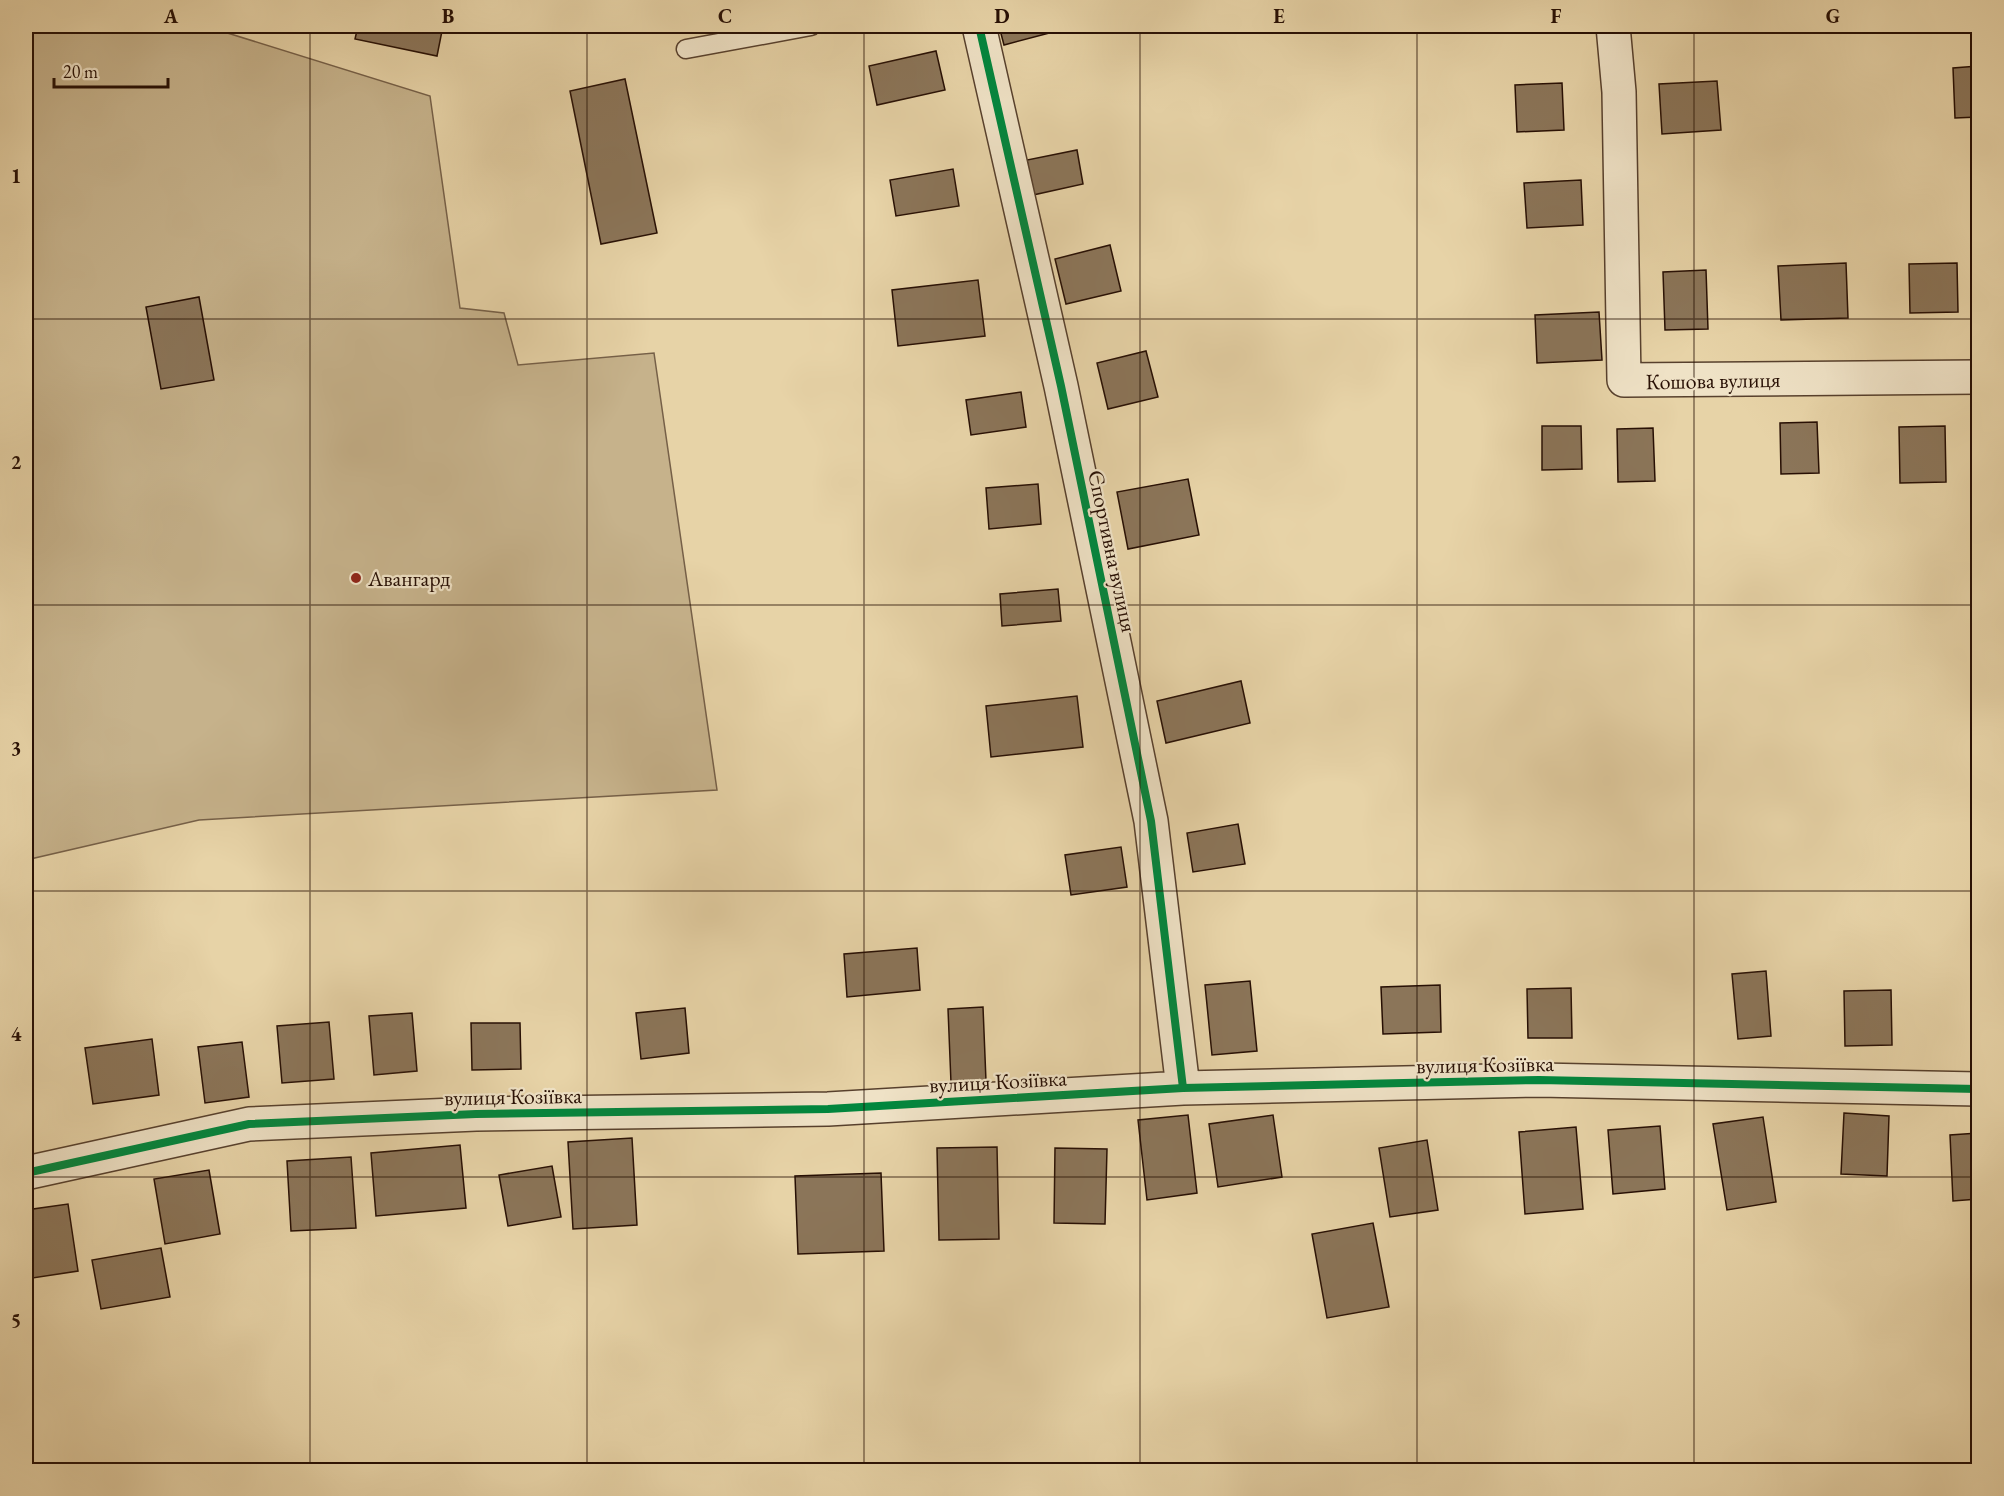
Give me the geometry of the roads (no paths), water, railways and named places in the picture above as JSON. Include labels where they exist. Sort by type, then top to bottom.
[{"type":"street","name":"Спортивна вулиця","points":[[979,26],[1063,398],[1151,820],[1183,1088]]},
{"type":"street","name":"Кошова вулиця","points":[[1613,26],[1620,92],[1624,380],[1978,377]]},
{"type":"street","name":"вулиця Козіївка","points":[[26,1173],[249,1124],[476,1114],[828,1109],[1183,1088],[1539,1080],[1978,1089]]},
{"type":"lane","points":[[686,49],[811,26]]},
{"type":"place","name":"Авангард","points":[[356,578]]}]
